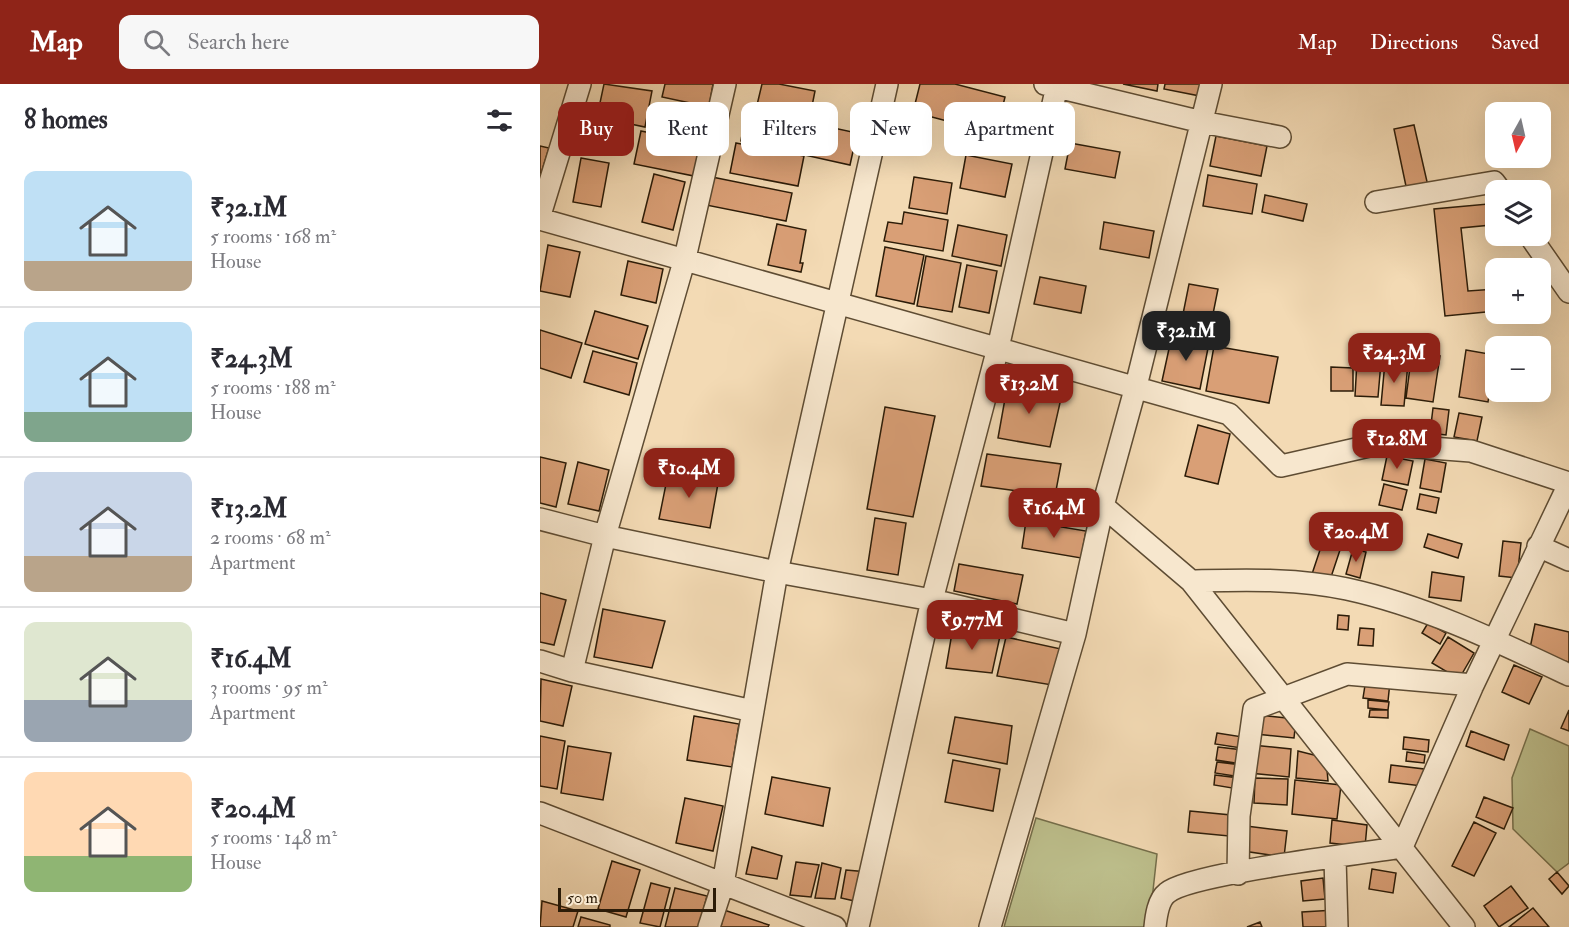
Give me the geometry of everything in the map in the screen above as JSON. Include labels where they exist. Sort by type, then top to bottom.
[{"type":"street","points":[[580,84],[540,217],[837,304],[1230,414],[1281,466],[1378,444],[1471,451],[1569,483],[1473,685],[1402,847]]},
{"type":"street","points":[[572,671],[605,536],[685,258],[725,84]]},
{"type":"street","points":[[709,927],[723,885],[777,572],[887,84]]},
{"type":"street","points":[[990,927],[1075,634],[1103,506],[1136,386],[1211,84]]},
{"type":"street","points":[[858,927],[932,600],[998,348],[1051,85],[1202,122],[1280,137]]},
{"type":"street","points":[[1376,202],[1485,184]]},
{"type":"street","points":[[1537,246],[1569,292]]},
{"type":"street","points":[[1103,506],[1191,581],[1263,669],[1464,927]]},
{"type":"street","points":[[540,519],[605,536],[777,572],[932,600],[1075,634]]},
{"type":"street","points":[[1538,546],[1569,560]]},
{"type":"street","points":[[1191,581],[1268,579],[1346,589],[1427,612],[1496,640],[1569,675]]},
{"type":"street","points":[[540,661],[572,671],[753,711]]},
{"type":"street","points":[[1238,873],[1239,816],[1254,709],[1263,669]]},
{"type":"street","points":[[1254,709],[1286,699],[1347,674],[1473,685]]},
{"type":"street","points":[[540,813],[835,927]]},
{"type":"street","points":[[1155,927],[1156,914],[1165,894],[1190,883],[1238,873],[1402,847]]},
{"type":"street","points":[[1335,858],[1337,927]]},
{"type":"green space","points":[[1530,729],[1569,746],[1569,863],[1557,872],[1513,829],[1512,778]]},
{"type":"green space","points":[[1036,818],[1157,854],[1149,927],[1004,927]]},
{"type":"building","points":[[604,84],[652,91],[650,102],[646,102],[645,127],[634,125],[634,102],[600,102]]},
{"type":"building","points":[[665,84],[713,84],[710,102],[686,102],[662,97]]},
{"type":"building","points":[[762,84],[779,84],[815,91],[813,102],[758,102]]},
{"type":"building","points":[[920,84],[955,84],[1005,97],[1004,102],[944,102],[944,120],[932,117],[932,102],[916,102]]},
{"type":"building","points":[[1123,84],[1158,84],[1157,91]]},
{"type":"building","points":[[1165,84],[1202,84],[1200,96],[1164,89]]},
{"type":"building","points":[[1414,125],[1428,186],[1407,191],[1394,129]]},
{"type":"building","points":[[838,129],[850,131],[850,156],[852,156],[850,165],[809,156],[838,156]]},
{"type":"building","points":[[641,131],[646,132],[646,156],[698,156],[694,176],[634,164]]},
{"type":"building","points":[[1216,136],[1267,146],[1261,176],[1210,166]]},
{"type":"building","points":[[736,143],[741,144],[741,156],[804,156],[798,186],[730,173]]},
{"type":"building","points":[[1075,144],[1120,152],[1115,178],[1065,169],[1068,156],[1075,156]]},
{"type":"building","points":[[540,146],[549,148],[540,177]]},
{"type":"building","points":[[966,156],[1012,164],[1005,197],[960,188]]},
{"type":"building","points":[[581,158],[609,163],[601,207],[573,202]]},
{"type":"building","points":[[654,174],[685,182],[673,230],[642,222]]},
{"type":"building","points":[[1208,175],[1257,184],[1252,214],[1203,206]]},
{"type":"building","points":[[707,176],[792,193],[786,221],[701,204]]},
{"type":"building","points":[[914,177],[952,183],[947,214],[909,208]]},
{"type":"building","points":[[1265,195],[1307,204],[1303,221],[1262,212]]},
{"type":"building","points":[[1485,204],[1485,226],[1461,228],[1468,291],[1485,290],[1485,312],[1445,316],[1434,209]]},
{"type":"building","points":[[904,212],[948,220],[943,251],[884,241],[888,222],[902,224]]},
{"type":"building","points":[[1104,222],[1154,231],[1149,258],[1100,249]]},
{"type":"building","points":[[777,224],[806,230],[800,263],[803,263],[801,272],[768,265]]},
{"type":"building","points":[[958,225],[1007,235],[1001,266],[952,256]]},
{"type":"building","points":[[548,245],[580,252],[570,297],[540,291]]},
{"type":"building","points":[[885,247],[924,255],[914,304],[876,296]]},
{"type":"building","points":[[926,256],[961,263],[952,312],[917,306]]},
{"type":"building","points":[[628,261],[663,269],[656,303],[621,295]]},
{"type":"building","points":[[967,265],[997,271],[989,313],[959,307]]},
{"type":"building","points":[[1040,277],[1086,286],[1081,313],[1034,304]]},
{"type":"building","points":[[1189,284],[1218,289],[1212,319],[1183,314]]},
{"type":"building","points":[[595,311],[648,326],[638,359],[585,344]]},
{"type":"building","points":[[540,330],[582,343],[571,378],[540,368]]},
{"type":"building","points":[[1172,335],[1209,343],[1200,389],[1162,381]]},
{"type":"building","points":[[1214,346],[1278,357],[1269,403],[1206,391]]},
{"type":"building","points":[[1466,350],[1485,353],[1485,401],[1459,397]]},
{"type":"building","points":[[593,351],[637,363],[629,395],[584,382]]},
{"type":"building","points":[[1412,352],[1440,356],[1433,402],[1406,398]]},
{"type":"building","points":[[1357,361],[1381,362],[1378,397],[1355,396]]},
{"type":"building","points":[[1385,362],[1408,363],[1404,406],[1381,405]]},
{"type":"building","points":[[1331,367],[1353,368],[1353,391],[1331,391]]},
{"type":"building","points":[[1008,382],[1062,394],[1050,447],[998,438]]},
{"type":"building","points":[[885,407],[935,416],[913,517],[867,509]]},
{"type":"building","points":[[1433,408],[1449,410],[1446,435],[1430,433]]},
{"type":"building","points":[[1459,413],[1482,417],[1477,441],[1454,437]]},
{"type":"building","points":[[1198,425],[1230,434],[1218,484],[1185,476]]},
{"type":"building","points":[[987,454],[1061,464],[1055,496],[981,486]]},
{"type":"building","points":[[1387,456],[1413,461],[1408,485],[1382,480]]},
{"type":"building","points":[[540,457],[566,463],[556,507],[540,503]]},
{"type":"building","points":[[1425,459],[1446,463],[1441,492],[1420,488]]},
{"type":"building","points":[[578,462],[609,470],[599,511],[568,504]]},
{"type":"building","points":[[669,469],[719,478],[710,528],[659,519]]},
{"type":"building","points":[[1384,484],[1407,490],[1402,510],[1379,505]]},
{"type":"building","points":[[1420,494],[1439,498],[1436,513],[1417,509]]},
{"type":"building","points":[[875,518],[906,523],[898,575],[867,570]]},
{"type":"building","points":[[1026,521],[1086,531],[1081,558],[1022,548]]},
{"type":"building","points":[[1428,534],[1462,544],[1458,558],[1424,547]]},
{"type":"building","points":[[1323,541],[1341,547],[1329,583],[1311,577]]},
{"type":"building","points":[[1503,541],[1521,543],[1517,578],[1499,576]]},
{"type":"building","points":[[1353,549],[1366,552],[1360,578],[1346,574]]},
{"type":"building","points":[[959,564],[1023,575],[1017,604],[954,591]]},
{"type":"building","points":[[1432,572],[1464,577],[1461,601],[1429,597]]},
{"type":"building","points":[[540,593],[566,600],[554,645],[540,642]]},
{"type":"building","points":[[603,609],[665,621],[652,668],[594,657]]},
{"type":"building","points":[[1338,615],[1349,616],[1348,630],[1337,629]]},
{"type":"building","points":[[1428,623],[1446,633],[1440,644],[1422,633]]},
{"type":"building","points":[[1535,624],[1569,632],[1569,662],[1529,653]]},
{"type":"building","points":[[953,627],[1000,636],[992,673],[946,668]]},
{"type":"building","points":[[1360,628],[1374,629],[1373,646],[1358,645]]},
{"type":"building","points":[[1006,637],[1061,649],[1052,685],[997,676]]},
{"type":"building","points":[[1448,637],[1474,653],[1459,679],[1432,663]]},
{"type":"building","points":[[1514,665],[1542,677],[1529,704],[1502,692]]},
{"type":"building","points":[[541,679],[572,686],[563,726],[540,721]]},
{"type":"building","points":[[1366,679],[1390,682],[1388,701],[1363,698]]},
{"type":"building","points":[[1368,700],[1389,702],[1388,710],[1368,708]]},
{"type":"building","points":[[1370,710],[1388,710],[1388,718],[1369,717]]},
{"type":"building","points":[[1569,710],[1569,731],[1561,728]]},
{"type":"building","points":[[1258,715],[1296,719],[1294,738],[1256,734]]},
{"type":"building","points":[[694,716],[739,724],[732,767],[687,760]]},
{"type":"building","points":[[955,717],[1012,726],[1007,764],[948,753]]},
{"type":"building","points":[[1471,731],[1509,745],[1504,760],[1466,746]]},
{"type":"building","points":[[1217,733],[1243,737],[1241,748],[1215,744]]},
{"type":"building","points":[[540,736],[565,741],[557,789],[540,786]]},
{"type":"building","points":[[1404,737],[1429,740],[1428,752],[1403,749]]},
{"type":"building","points":[[1252,745],[1291,749],[1289,777],[1249,773]]},
{"type":"building","points":[[568,746],[611,753],[603,800],[561,793]]},
{"type":"building","points":[[1218,747],[1243,750],[1242,764],[1216,760]]},
{"type":"building","points":[[1298,751],[1326,758],[1328,781],[1296,778]]},
{"type":"building","points":[[1407,752],[1425,755],[1424,763],[1406,761]]},
{"type":"building","points":[[953,760],[1000,769],[993,811],[945,802]]},
{"type":"building","points":[[1217,762],[1242,765],[1241,777],[1215,773]]},
{"type":"building","points":[[1391,765],[1424,769],[1422,786],[1389,782]]},
{"type":"building","points":[[1215,775],[1239,778],[1238,789],[1214,785]]},
{"type":"building","points":[[772,777],[830,788],[823,826],[765,814]]},
{"type":"building","points":[[1255,778],[1288,779],[1287,805],[1254,803]]},
{"type":"building","points":[[1295,780],[1341,785],[1337,819],[1292,814]]},
{"type":"building","points":[[1484,797],[1513,808],[1504,829],[1476,817]]},
{"type":"building","points":[[685,798],[723,806],[713,851],[676,843]]},
{"type":"building","points":[[1190,811],[1231,815],[1229,836],[1188,832]]},
{"type":"building","points":[[1332,820],[1367,825],[1365,847],[1330,843]]},
{"type":"building","points":[[1474,822],[1496,833],[1474,876],[1452,866]]},
{"type":"building","points":[[1246,826],[1287,831],[1284,857],[1243,851]]},
{"type":"building","points":[[752,847],[782,856],[777,879],[746,874]]},
{"type":"building","points":[[612,861],[640,870],[626,917],[598,909]]},
{"type":"building","points":[[796,862],[819,865],[811,897],[790,895]]},
{"type":"building","points":[[822,863],[841,868],[835,899],[815,898]]},
{"type":"building","points":[[1372,869],[1396,873],[1393,893],[1369,889]]},
{"type":"building","points":[[846,870],[868,872],[859,902],[841,898]]},
{"type":"building","points":[[1557,872],[1569,886],[1562,894],[1549,879]]},
{"type":"building","points":[[1323,878],[1325,899],[1303,901],[1301,881]]},
{"type":"building","points":[[651,883],[670,888],[660,927],[640,923]]},
{"type":"building","points":[[1511,886],[1528,908],[1499,927],[1484,906]]},
{"type":"building","points":[[675,888],[707,896],[699,927],[665,927]]},
{"type":"building","points":[[542,901],[578,911],[573,927],[540,927]]},
{"type":"building","points":[[1533,908],[1549,927],[1509,927]]},
{"type":"building","points":[[724,910],[769,925],[768,927],[721,927]]},
{"type":"building","points":[[1335,910],[1336,927],[1303,927],[1302,912]]},
{"type":"building","points":[[581,917],[610,925],[610,927],[578,927]]},
{"type":"building","points":[[1260,922],[1262,927],[1247,927]]}]
